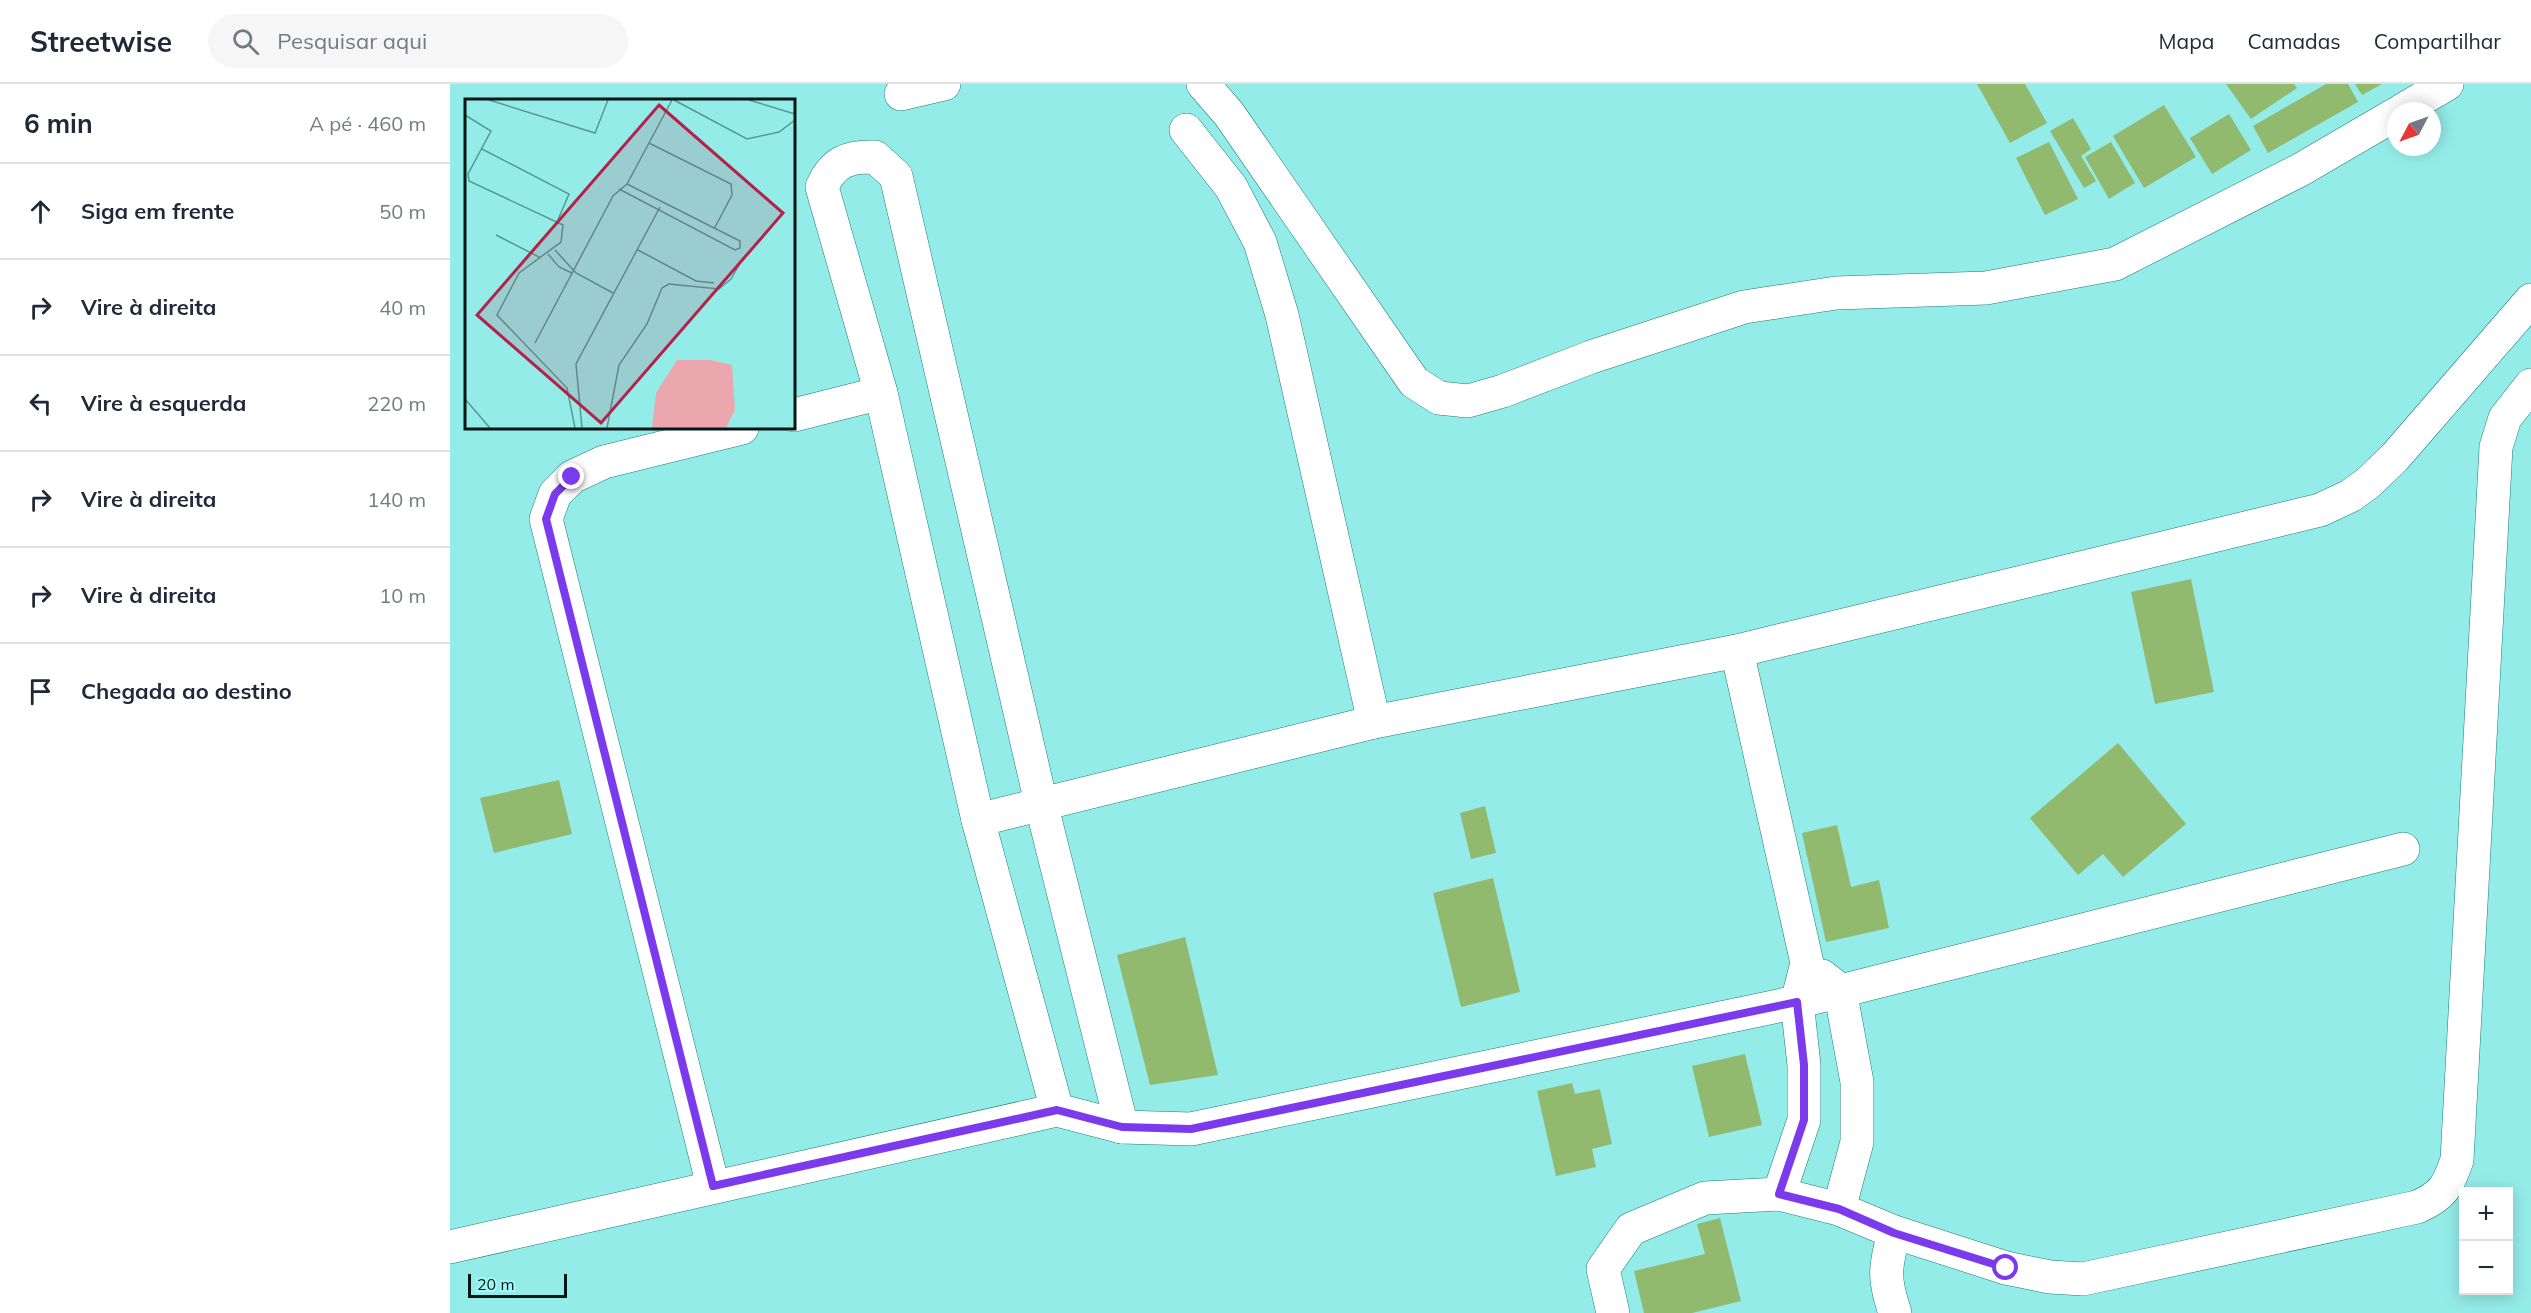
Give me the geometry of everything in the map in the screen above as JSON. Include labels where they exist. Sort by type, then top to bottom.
[{"type":"street","points":[[901,94],[944,84]]},
{"type":"street","points":[[1203,84],[1229,114],[1414,382],[1439,398],[1468,401],[1503,391],[1591,357],[1744,307],[1836,293],[1986,288],[2115,264],[2300,170],[2387,119]]},
{"type":"street","points":[[2416,102],[2447,84]]},
{"type":"street","points":[[1186,130],[1230,187],[1260,242],[1282,315],[1374,722]]},
{"type":"street","points":[[1057,1110],[978,820],[881,393],[822,187],[828,174],[843,161],[860,157],[875,157],[896,176],[1041,803],[1122,1127]]},
{"type":"street","points":[[978,820],[1374,722],[1737,651],[2320,510],[2350,496],[2368,483],[2395,457],[2531,300]]},
{"type":"street","points":[[1613,1313],[1603,1269],[1631,1229],[1705,1198],[1779,1194],[1839,1209],[1894,1233],[2006,1268],[2084,1279],[2417,1207],[2435,1199],[2450,1180],[2457,1160],[2496,447],[2505,418],[2531,385]]},
{"type":"street","points":[[795,415],[881,393]]},
{"type":"street","points":[[713,1186],[546,519],[555,494],[572,477],[604,462],[738,429]]},
{"type":"street","points":[[1737,651],[1807,963],[1797,1002],[1804,1065],[1804,1120],[1779,1194]]},
{"type":"street","points":[[450,1247],[1057,1110],[1122,1127],[1191,1129],[1797,1002],[2403,849]]},
{"type":"street","points":[[1807,963],[1840,990],[1857,1082],[1857,1142],[1839,1209]]},
{"type":"street","points":[[1894,1233],[1887,1263],[1886,1285],[1895,1313]]},
{"type":"building","points":[[1977,84],[2025,84],[2047,123],[2010,143]]},
{"type":"building","points":[[2226,84],[2294,84],[2297,88],[2251,119]]},
{"type":"building","points":[[2326,84],[2348,84],[2358,102],[2268,153],[2253,126]]},
{"type":"building","points":[[2355,84],[2382,84],[2362,95]]},
{"type":"building","points":[[2164,105],[2196,157],[2144,188],[2113,136]]},
{"type":"building","points":[[2229,114],[2251,150],[2212,174],[2190,138]]},
{"type":"building","points":[[2073,118],[2091,149],[2081,156],[2096,181],[2084,188],[2050,131]]},
{"type":"building","points":[[2049,142],[2078,199],[2045,215],[2016,158]]},
{"type":"building","points":[[2111,142],[2135,183],[2109,199],[2085,157]]},
{"type":"building","points":[[2191,579],[2214,692],[2155,704],[2131,592]]},
{"type":"building","points":[[2118,743],[2186,824],[2123,877],[2103,854],[2078,875],[2030,818]]},
{"type":"building","points":[[559,780],[572,834],[494,853],[480,798]]},
{"type":"building","points":[[1485,806],[1496,853],[1471,859],[1460,813]]},
{"type":"building","points":[[1837,825],[1851,887],[1879,880],[1889,928],[1826,942],[1802,833]]},
{"type":"building","points":[[1493,878],[1520,992],[1461,1007],[1433,893]]},
{"type":"building","points":[[1185,937],[1218,1075],[1150,1085],[1117,955]]},
{"type":"building","points":[[1745,1054],[1762,1125],[1709,1137],[1692,1066]]},
{"type":"building","points":[[1572,1083],[1575,1094],[1600,1089],[1612,1144],[1592,1149],[1596,1167],[1556,1176],[1537,1091]]},
{"type":"building","points":[[1720,1218],[1741,1301],[1692,1313],[1644,1313],[1634,1271],[1705,1254],[1697,1224]]},
{"type":"route","points":[[572,477],[555,494],[546,519],[713,1186],[1057,1110],[1122,1127],[1191,1129],[1797,1002],[1804,1065],[1804,1120],[1779,1194],[1839,1209],[1894,1233],[2006,1268]]}]
